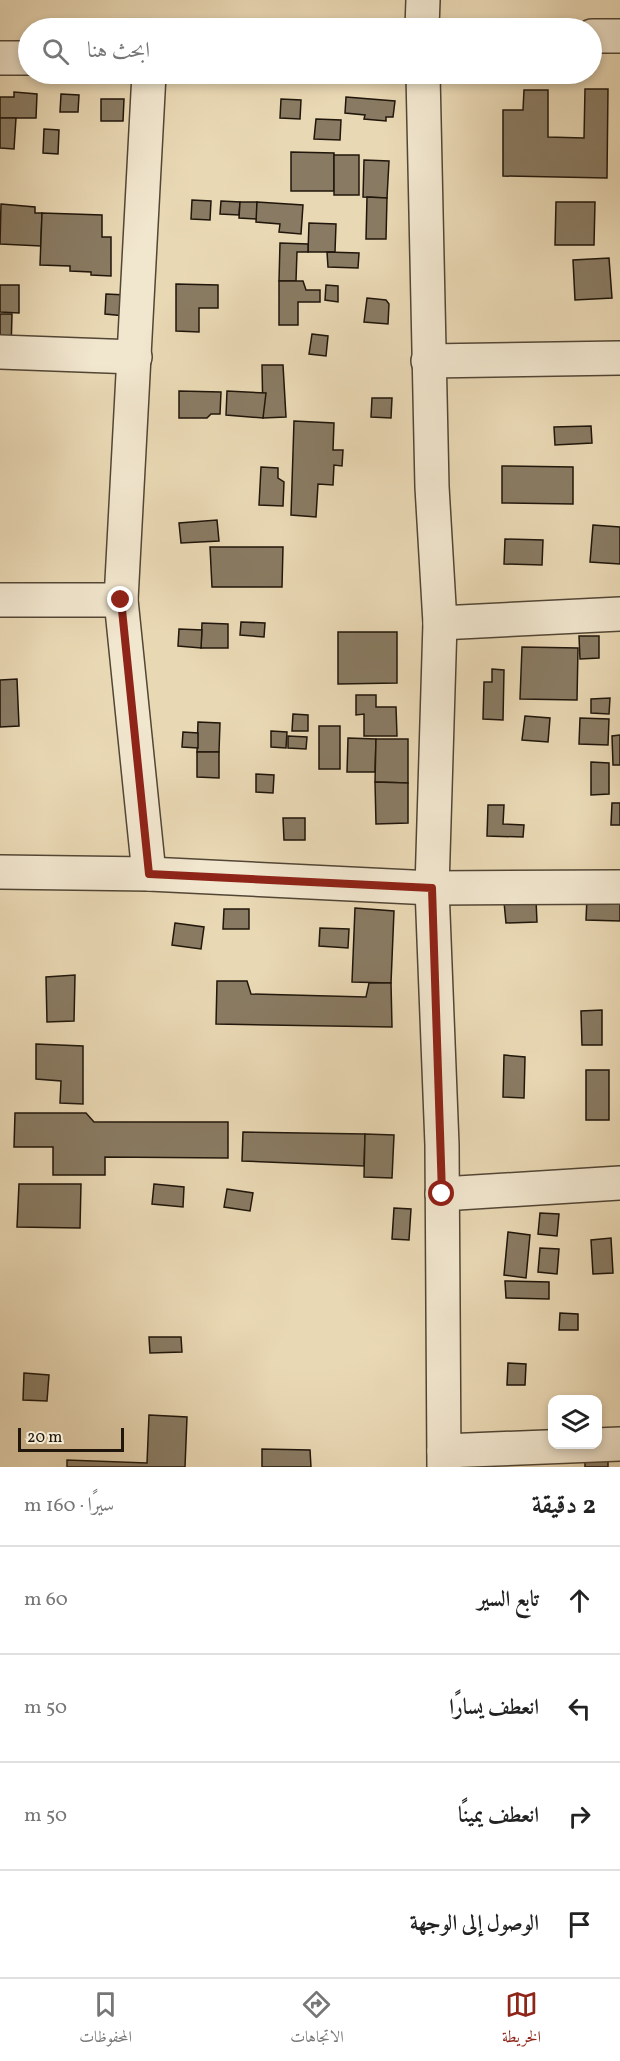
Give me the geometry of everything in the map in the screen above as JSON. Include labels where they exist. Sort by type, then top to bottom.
[{"type":"street","points":[[422,18],[423,0]]},
{"type":"street","points":[[602,36],[620,36]]},
{"type":"street","points":[[0,58],[18,58]]},
{"type":"street","points":[[149,84],[121,600],[149,874]]},
{"type":"street","points":[[423,84],[428,361],[440,624],[432,888],[442,1194],[444,1459],[620,1444]]},
{"type":"street","points":[[0,352],[135,357]]},
{"type":"street","points":[[428,361],[620,358]]},
{"type":"street","points":[[0,600],[121,600]]},
{"type":"street","points":[[440,624],[620,614]]},
{"type":"street","points":[[0,872],[149,874],[432,888],[620,887]]},
{"type":"street","points":[[442,1194],[620,1183]]},
{"type":"building","points":[[585,89],[608,89],[607,178],[503,176],[503,110],[523,110],[524,90],[548,90],[548,137],[584,138]]},
{"type":"building","points":[[14,92],[37,94],[36,118],[0,118],[0,97],[14,97]]},
{"type":"building","points":[[61,94],[79,95],[78,112],[60,112]]},
{"type":"building","points":[[346,97],[395,101],[393,117],[386,117],[386,121],[364,119],[365,115],[345,113]]},
{"type":"building","points":[[101,99],[124,99],[123,121],[101,121]]},
{"type":"building","points":[[281,99],[301,100],[300,119],[280,118]]},
{"type":"building","points":[[0,118],[16,118],[14,149],[0,148]]},
{"type":"building","points":[[316,119],[341,120],[340,140],[314,139]]},
{"type":"building","points":[[44,129],[59,130],[58,154],[43,153]]},
{"type":"building","points":[[291,152],[334,153],[334,191],[291,191]]},
{"type":"building","points":[[334,155],[359,155],[359,195],[334,195]]},
{"type":"building","points":[[364,160],[389,161],[387,198],[363,197]]},
{"type":"building","points":[[367,197],[387,198],[386,239],[366,239]]},
{"type":"building","points":[[192,200],[211,201],[210,220],[191,219]]},
{"type":"building","points":[[221,201],[240,202],[239,215],[220,214]]},
{"type":"building","points":[[240,202],[257,202],[257,219],[239,218]]},
{"type":"building","points":[[257,202],[303,205],[301,234],[279,232],[280,224],[256,222]]},
{"type":"building","points":[[556,202],[595,202],[594,245],[555,245]]},
{"type":"building","points":[[1,204],[35,207],[35,213],[42,213],[41,246],[0,244]]},
{"type":"building","points":[[42,213],[102,215],[102,237],[111,237],[111,276],[70,271],[70,266],[40,265]]},
{"type":"building","points":[[309,223],[336,224],[335,252],[308,252]]},
{"type":"building","points":[[280,243],[308,244],[308,252],[297,252],[296,281],[279,281]]},
{"type":"building","points":[[327,252],[359,253],[358,268],[328,267]]},
{"type":"building","points":[[609,258],[612,298],[575,300],[573,260]]},
{"type":"building","points":[[279,281],[303,281],[306,290],[320,290],[320,302],[298,302],[298,325],[279,325]]},
{"type":"building","points":[[176,284],[218,285],[218,308],[199,308],[199,332],[176,331]]},
{"type":"building","points":[[0,285],[19,285],[19,313],[0,312]]},
{"type":"building","points":[[326,285],[338,286],[338,302],[325,300]]},
{"type":"building","points":[[106,294],[126,295],[125,316],[105,314]]},
{"type":"building","points":[[367,298],[386,300],[389,304],[388,324],[364,322]]},
{"type":"building","points":[[0,314],[12,314],[11,351],[0,351]]},
{"type":"building","points":[[312,334],[328,336],[326,356],[309,354]]},
{"type":"building","points":[[262,365],[283,365],[286,417],[263,418]]},
{"type":"building","points":[[179,391],[221,392],[220,414],[211,414],[207,418],[179,418]]},
{"type":"building","points":[[227,391],[266,393],[263,418],[226,415]]},
{"type":"building","points":[[372,398],[392,398],[391,418],[371,417]]},
{"type":"building","points":[[294,421],[334,423],[333,450],[343,450],[342,466],[334,465],[333,485],[318,484],[316,517],[291,515]]},
{"type":"building","points":[[591,426],[592,443],[555,445],[554,427]]},
{"type":"building","points":[[502,466],[573,467],[573,504],[502,503]]},
{"type":"building","points":[[261,467],[278,468],[278,478],[284,482],[283,506],[259,505]]},
{"type":"building","points":[[217,520],[219,541],[181,543],[179,523]]},
{"type":"building","points":[[593,525],[620,527],[620,564],[590,562]]},
{"type":"building","points":[[505,539],[543,540],[542,565],[504,564]]},
{"type":"building","points":[[210,547],[283,547],[282,587],[212,587]]},
{"type":"building","points":[[241,622],[265,623],[264,637],[240,635]]},
{"type":"building","points":[[202,623],[228,624],[228,648],[201,648]]},
{"type":"building","points":[[179,629],[202,630],[201,648],[178,646]]},
{"type":"building","points":[[338,632],[397,632],[397,683],[338,684]]},
{"type":"building","points":[[579,636],[599,636],[599,658],[580,659]]},
{"type":"building","points":[[522,647],[578,648],[577,700],[520,699]]},
{"type":"building","points":[[492,669],[504,670],[503,720],[483,719],[484,682],[492,682]]},
{"type":"building","points":[[17,679],[19,726],[0,727],[0,680]]},
{"type":"building","points":[[356,695],[376,695],[376,707],[396,707],[397,736],[364,736],[364,714],[356,715]]},
{"type":"building","points":[[610,698],[609,714],[591,713],[591,699]]},
{"type":"building","points":[[293,714],[308,715],[308,731],[292,731]]},
{"type":"building","points":[[525,716],[550,718],[548,742],[522,740]]},
{"type":"building","points":[[580,718],[609,719],[608,745],[579,744]]},
{"type":"building","points":[[198,722],[220,723],[219,752],[197,752]]},
{"type":"building","points":[[319,726],[340,726],[340,769],[319,769]]},
{"type":"building","points":[[271,731],[287,732],[286,748],[271,747]]},
{"type":"building","points":[[183,732],[198,733],[198,748],[182,747]]},
{"type":"building","points":[[620,735],[620,765],[613,765],[612,736]]},
{"type":"building","points":[[288,736],[307,737],[306,749],[288,748]]},
{"type":"building","points":[[348,738],[376,739],[375,772],[347,772]]},
{"type":"building","points":[[376,739],[408,739],[408,783],[375,782]]},
{"type":"building","points":[[197,752],[219,752],[219,778],[197,777]]},
{"type":"building","points":[[591,762],[609,763],[609,794],[591,795]]},
{"type":"building","points":[[256,774],[274,775],[273,793],[256,792]]},
{"type":"building","points":[[375,782],[408,783],[408,823],[376,824]]},
{"type":"building","points":[[612,803],[620,803],[620,825],[611,825]]},
{"type":"building","points":[[488,805],[504,805],[503,824],[524,825],[523,837],[487,836]]},
{"type":"building","points":[[283,818],[305,818],[305,840],[284,840]]},
{"type":"building","points":[[587,897],[620,898],[620,921],[586,920]]},
{"type":"building","points":[[536,900],[537,922],[506,923],[504,902]]},
{"type":"building","points":[[355,908],[394,911],[391,983],[352,982]]},
{"type":"building","points":[[224,909],[249,909],[249,929],[223,929]]},
{"type":"building","points":[[175,923],[204,927],[201,949],[172,945]]},
{"type":"building","points":[[320,928],[349,929],[348,948],[319,946]]},
{"type":"building","points":[[75,975],[74,1021],[47,1022],[46,977]]},
{"type":"building","points":[[217,981],[247,981],[251,994],[366,997],[369,983],[391,983],[392,1027],[216,1024]]},
{"type":"building","points":[[602,1010],[602,1045],[582,1045],[581,1011]]},
{"type":"building","points":[[36,1044],[83,1046],[83,1104],[60,1103],[61,1081],[36,1079]]},
{"type":"building","points":[[504,1055],[525,1057],[524,1098],[503,1097]]},
{"type":"building","points":[[586,1070],[609,1070],[609,1120],[586,1120]]},
{"type":"building","points":[[15,1113],[86,1113],[94,1122],[228,1122],[228,1158],[105,1157],[105,1175],[53,1175],[53,1147],[14,1147]]},
{"type":"building","points":[[243,1132],[365,1134],[364,1166],[242,1161]]},
{"type":"building","points":[[365,1134],[394,1135],[392,1178],[364,1177]]},
{"type":"building","points":[[19,1184],[81,1184],[80,1228],[17,1227]]},
{"type":"building","points":[[154,1184],[184,1187],[183,1207],[152,1204]]},
{"type":"building","points":[[227,1189],[253,1193],[250,1211],[224,1207]]},
{"type":"building","points":[[394,1208],[411,1209],[409,1240],[392,1239]]},
{"type":"building","points":[[540,1213],[559,1214],[557,1236],[538,1234]]},
{"type":"building","points":[[508,1232],[530,1235],[526,1278],[504,1275]]},
{"type":"building","points":[[611,1238],[613,1273],[593,1274],[591,1240]]},
{"type":"building","points":[[540,1248],[559,1249],[557,1274],[538,1272]]},
{"type":"building","points":[[505,1281],[549,1282],[549,1299],[506,1298]]},
{"type":"building","points":[[560,1313],[578,1314],[578,1330],[559,1330]]},
{"type":"building","points":[[149,1337],[181,1337],[182,1352],[150,1353]]},
{"type":"building","points":[[508,1363],[526,1364],[525,1385],[507,1385]]},
{"type":"building","points":[[24,1373],[49,1375],[47,1401],[23,1400]]},
{"type":"building","points":[[149,1415],[187,1417],[185,1467],[67,1467],[67,1460],[147,1463]]},
{"type":"building","points":[[608,1438],[608,1467],[585,1467],[585,1449],[602,1449],[602,1440]]},
{"type":"building","points":[[262,1449],[310,1450],[311,1467],[262,1467]]},
{"type":"route","points":[[121,600],[149,874],[432,888],[442,1194]]}]
